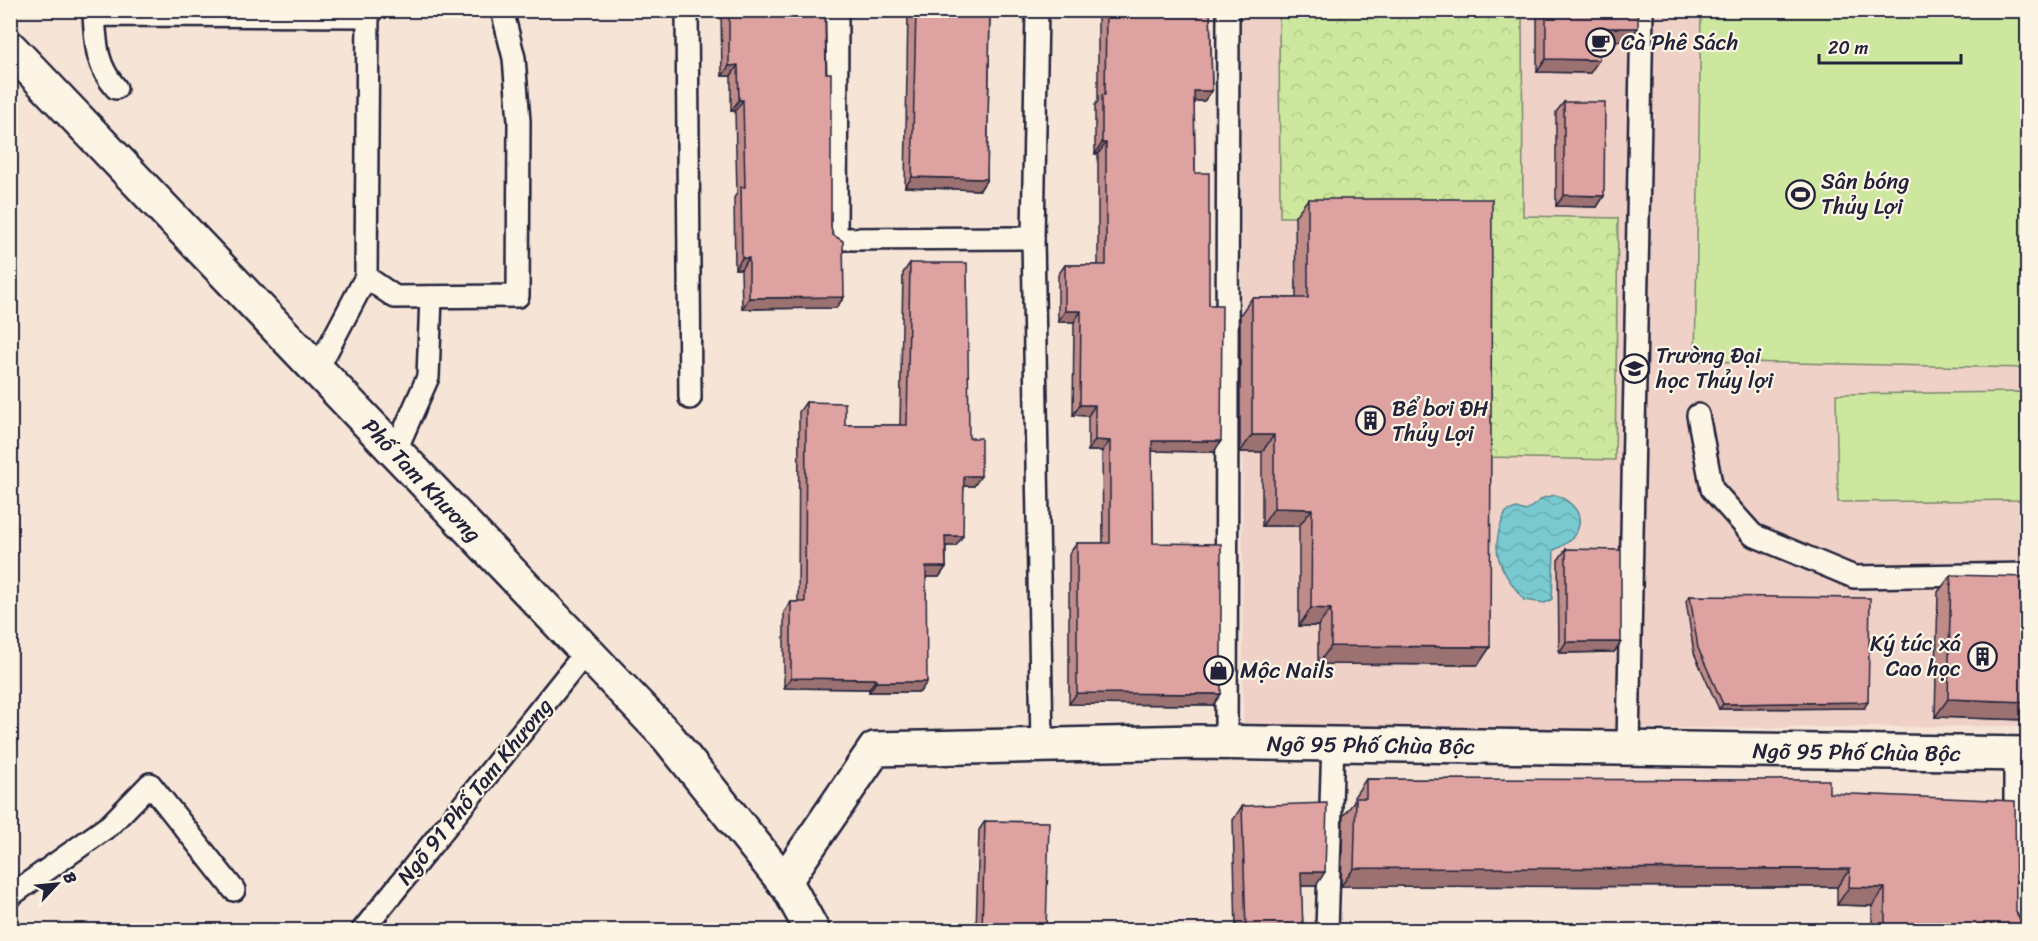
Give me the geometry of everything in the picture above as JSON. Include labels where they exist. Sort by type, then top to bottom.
[{"type":"street","name":"Phố Tam Khương","points":[[13,56],[667,736],[784,882],[812,930]]},
{"type":"street","name":"Ngõ 95 Phố Chùa Bộc","points":[[784,882],[875,749],[1333,742],[2021,754]]},
{"type":"lane","points":[[366,277],[394,297],[518,296],[519,121],[514,57],[502,10]]},
{"type":"lane","points":[[687,10],[690,398]]},
{"type":"lane","points":[[837,10],[836,239],[1033,238]]},
{"type":"lane","points":[[1037,10],[1033,238],[1042,745]]},
{"type":"lane","points":[[1226,742],[1228,10]]},
{"type":"lane","points":[[1628,746],[1642,10]]},
{"type":"lane","points":[[116,88],[104,74],[96,48],[94,15],[368,13],[366,277],[317,370]]},
{"type":"lane","points":[[395,452],[428,377],[431,297]]},
{"type":"lane","points":[[1698,416],[1712,489],[1753,535],[1854,577],[2028,574]]},
{"type":"lane","name":"Ngõ 91 Phố Tam Khương","points":[[363,930],[586,652]]},
{"type":"lane","points":[[1327,930],[1333,742]]},
{"type":"lane","points":[[2016,895],[2021,754]]},
{"type":"lane","points":[[10,896],[110,825],[150,783],[234,890]]},
{"type":"shaded area","name":"Trường Đại học Thủy lợi","points":[[1241,11],[2027,11],[2027,726],[1243,731]]},
{"type":"green space","points":[[1279,11],[1522,11],[1523,216],[1618,218],[1615,460],[1487,457],[1489,216],[1280,217]]},
{"type":"green space","points":[[1701,11],[2027,11],[2027,368],[1695,361]]},
{"type":"green space","points":[[2027,392],[2027,500],[1838,502],[1836,394]]},
{"type":"water","points":[[1555,495],[1574,507],[1579,522],[1577,530],[1572,538],[1554,550],[1552,599],[1545,603],[1524,600],[1508,579],[1499,559],[1497,538],[1500,526],[1506,512],[1516,508],[1526,511],[1543,498]]},
{"type":"building","points":[[729,10],[825,10],[826,73],[831,73],[831,228],[833,235],[843,241],[844,297],[749,298],[749,258],[742,258],[741,187],[745,187],[743,100],[739,100],[738,65],[729,66]]},
{"type":"building","points":[[916,10],[990,10],[987,179],[912,177]]},
{"type":"building","points":[[1106,10],[1210,10],[1212,91],[1194,91],[1195,173],[1209,173],[1209,305],[1222,305],[1221,441],[1152,441],[1153,543],[1221,544],[1221,694],[1077,693],[1077,543],[1110,543],[1110,441],[1095,440],[1095,405],[1080,405],[1081,311],[1065,311],[1065,265],[1106,265],[1106,143],[1102,143],[1102,95],[1105,95]]},
{"type":"building","points":[[1546,10],[1638,10],[1638,28],[1599,28],[1599,60],[1546,59]]},
{"type":"building","points":[[1564,102],[1605,102],[1604,196],[1564,195]]},
{"type":"building","name":"Bể bơi ĐH Thủy Lợi","points":[[1308,199],[1492,199],[1490,647],[1331,646],[1331,609],[1311,608],[1312,509],[1274,508],[1274,435],[1252,435],[1252,298],[1308,298]]},
{"type":"building","points":[[910,263],[967,263],[969,438],[981,438],[981,476],[964,476],[963,536],[945,536],[946,567],[926,567],[927,682],[791,678],[791,602],[805,602],[806,402],[845,403],[845,425],[907,425]]},
{"type":"building","points":[[1566,549],[1621,550],[1621,642],[1566,642]]},
{"type":"building","name":"Ký túc xá Cao học","points":[[1951,575],[2028,577],[2028,702],[1948,699]]},
{"type":"building","points":[[1690,596],[1870,598],[1868,702],[1723,704],[1698,648]]},
{"type":"building","points":[[1366,779],[1829,780],[1829,793],[2015,801],[2016,912],[2022,923],[2028,924],[2028,930],[1885,930],[1885,888],[1849,887],[1850,869],[1354,868],[1356,798],[1366,798]]},
{"type":"building","points":[[1327,803],[1325,872],[1301,872],[1303,930],[1246,930],[1242,806]]},
{"type":"building","points":[[985,821],[1049,822],[1046,930],[982,930]]},
{"type":"place","name":"Cà Phê Sách","points":[[1600,42]]},
{"type":"place","name":"Sân bóng Thủy Lợi","points":[[1800,194]]},
{"type":"place","name":"Trường Đại học Thủy lợi","points":[[1635,368]]},
{"type":"place","name":"Bể bơi ĐH Thủy Lợi","points":[[1371,421]]},
{"type":"place","name":"Ký túc xá Cao học","points":[[1982,656]]},
{"type":"place","name":"Mộc Nails","points":[[1219,670]]}]
